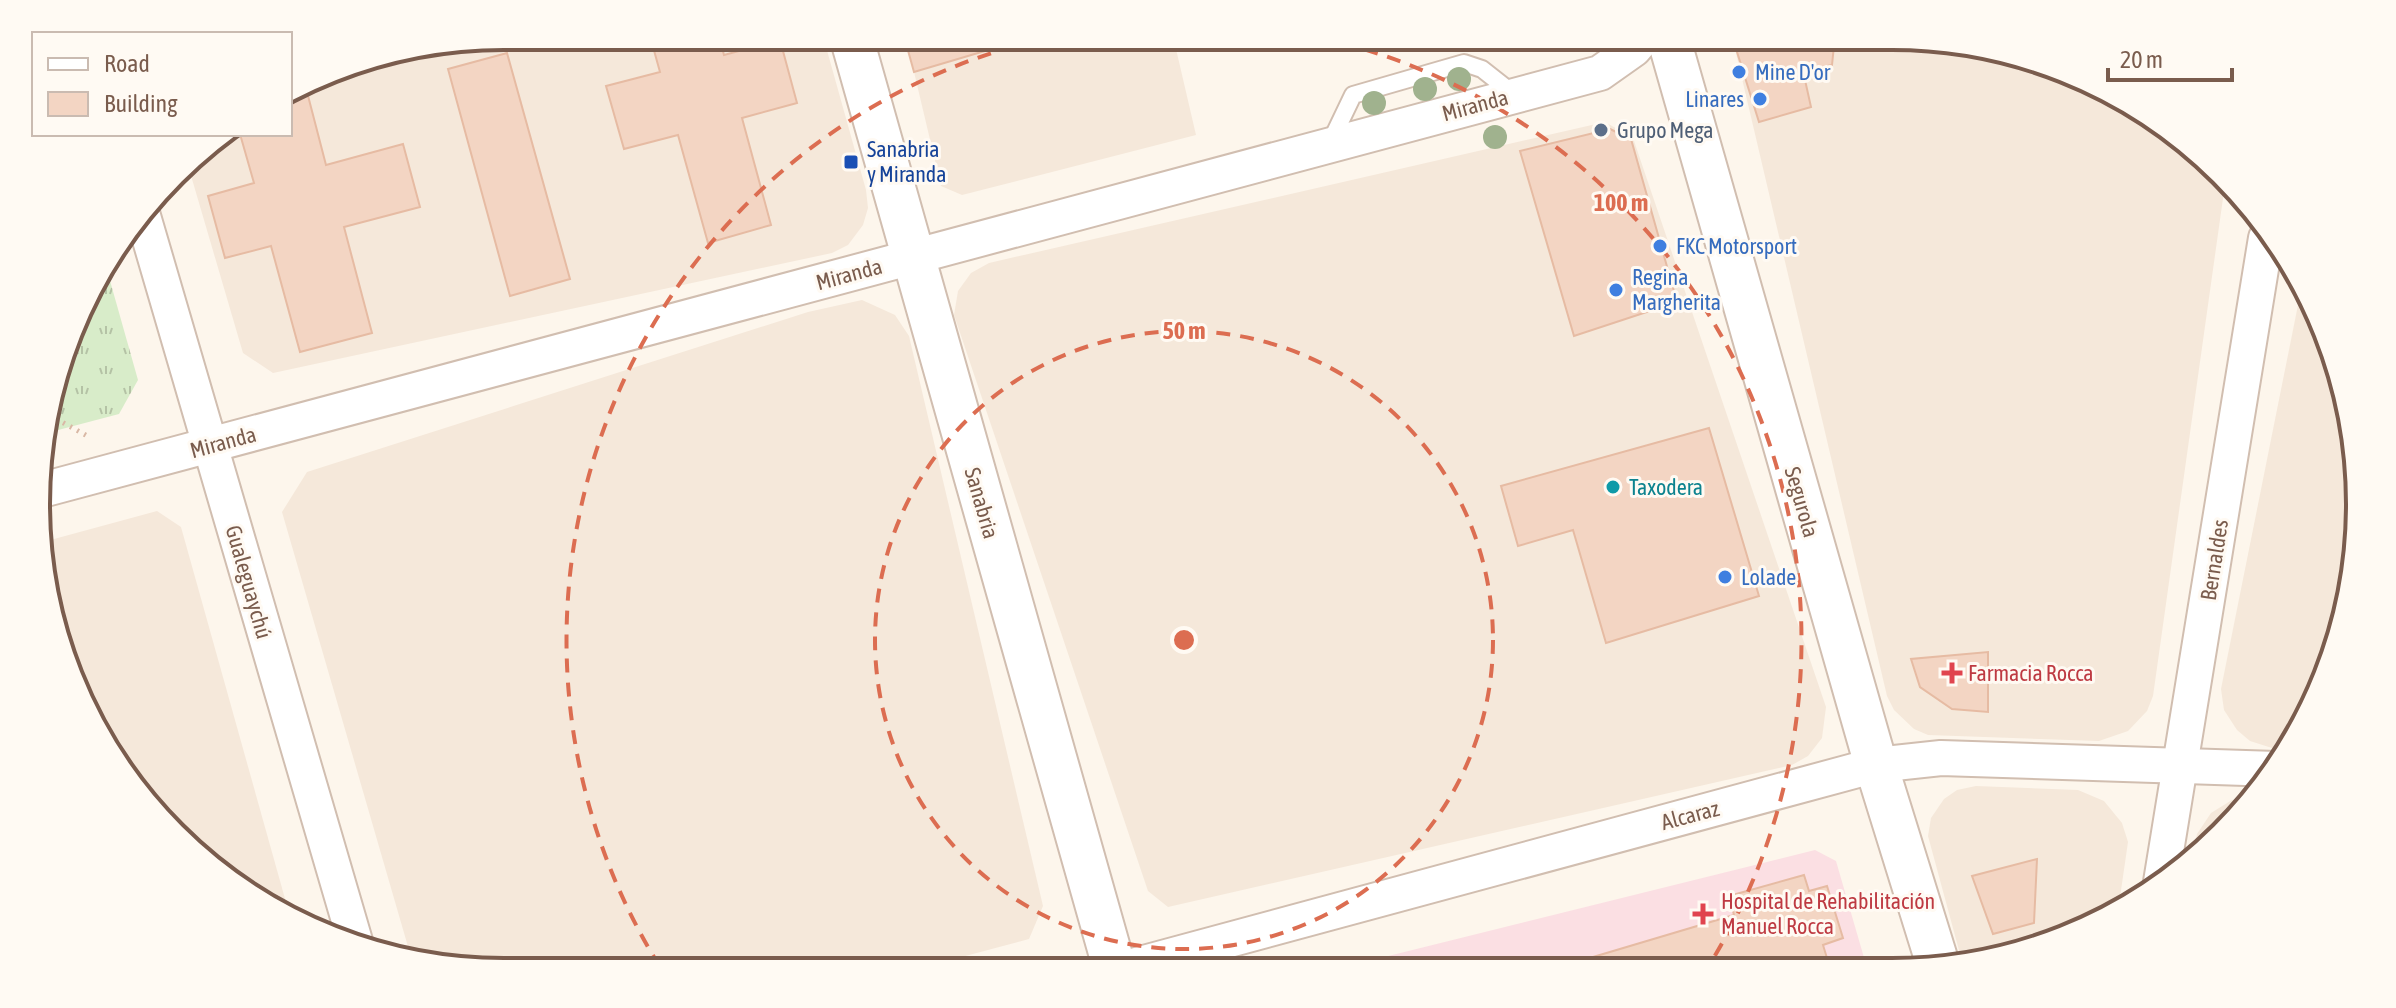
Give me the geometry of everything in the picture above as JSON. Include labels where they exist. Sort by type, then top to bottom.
[{"type":"street","name":"Sanabria","points":[[855,50],[1113,958]]},
{"type":"street","name":"Miranda","points":[[51,488],[1600,73],[1633,50]]},
{"type":"street","name":"Segurola","points":[[1672,50],[1876,765],[1935,956]]},
{"type":"street","name":"Gualeguaychú","points":[[146,226],[352,932]]},
{"type":"street","name":"Bernaldes","points":[[2163,867],[2265,246]]},
{"type":"street","name":"Alcaraz","points":[[1160,958],[1876,765],[1941,758],[2260,769]]},
{"type":"shaded area","points":[[827,50],[866,190],[868,208],[863,225],[848,245],[832,253],[273,373],[243,353],[191,176],[239,136],[292,136],[292,103],[303,97],[386,65],[474,51]]},
{"type":"shaded area","points":[[987,50],[1176,50],[1196,135],[962,195],[941,186],[914,72]]},
{"type":"shaded area","points":[[1735,50],[1922,51],[2010,65],[2066,85],[2119,111],[2168,144],[2224,195],[2153,696],[2147,711],[2128,731],[2099,741],[1928,735],[1914,729],[1894,710],[1887,696]]},
{"type":"shaded area","points":[[1605,122],[1633,138],[1826,707],[1822,738],[1808,756],[1792,765],[1168,907],[1148,891],[954,315],[958,291],[971,273],[989,263]]},
{"type":"shaded area","points":[[862,300],[895,315],[909,336],[1043,906],[1029,939],[958,958],[504,958],[408,948],[282,512],[307,472],[808,312]]},
{"type":"shaded area","points":[[2299,302],[2331,386],[2342,445],[2345,534],[2337,593],[2331,622],[2311,678],[2274,748],[2250,741],[2237,730],[2224,710],[2221,689]]},
{"type":"shaded area","points":[[157,511],[181,527],[286,902],[228,864],[183,825],[127,756],[97,705],[74,650],[59,593],[52,540]]},
{"type":"shaded area","points":[[1976,786],[2078,790],[2104,801],[2122,823],[2128,842],[2120,896],[2038,934],[1960,953],[1928,836],[1931,818],[1944,799],[1957,790]]},
{"type":"shaded area","points":[[2236,799],[2196,841],[2211,813]]},
{"type":"shaded area","name":"Hospital de Rehabilitación Manuel Rocca","points":[[1815,850],[1836,861],[1864,958],[1380,958]]},
{"type":"green space","points":[[110,280],[138,380],[119,414],[56,430],[74,358]]},
{"type":"building","points":[[654,50],[723,50],[724,55],[743,50],[783,50],[797,103],[742,118],[771,225],[708,243],[678,135],[624,149],[606,86],[660,72]]},
{"type":"building","points":[[908,50],[988,50],[914,72]]},
{"type":"building","points":[[1736,50],[1834,50],[1832,65],[1803,71],[1811,107],[1759,122]]},
{"type":"building","points":[[507,53],[570,279],[510,296],[448,69]]},
{"type":"building","points":[[308,95],[326,165],[403,144],[420,207],[344,227],[372,333],[300,352],[271,246],[225,258],[208,196],[254,183],[241,136],[292,136],[292,103]]},
{"type":"building","points":[[1610,129],[1631,139],[1677,302],[1574,336],[1520,151]]},
{"type":"building","points":[[1709,428],[1759,596],[1606,643],[1573,530],[1518,546],[1501,486]]},
{"type":"building","name":"Farmacia Rocca","points":[[1988,652],[1988,712],[1952,709],[1920,687],[1911,659]]},
{"type":"building","points":[[2037,859],[2034,923],[1993,934],[1972,876]]},
{"type":"building","points":[[1804,875],[1809,891],[1827,886],[1843,938],[1823,945],[1827,958],[1590,958],[1734,915],[1729,896]]},
{"type":"place","name":"Mine D'or","points":[[1739,72]]},
{"type":"place","name":"Linares","points":[[1760,99]]},
{"type":"place","name":"Grupo Mega","points":[[1601,130]]},
{"type":"place","name":"Sanabria y Miranda","points":[[851,162]]},
{"type":"place","name":"FKC Motorsport","points":[[1660,246]]},
{"type":"place","name":"Regina Margherita","points":[[1616,290]]},
{"type":"place","name":"Taxodera","points":[[1613,487]]},
{"type":"place","name":"Lolade","points":[[1725,577]]},
{"type":"place","name":"Farmacia Rocca","points":[[1952,673]]},
{"type":"place","name":"Hospital de Rehabilitación Manuel Rocca","points":[[1703,914]]}]
